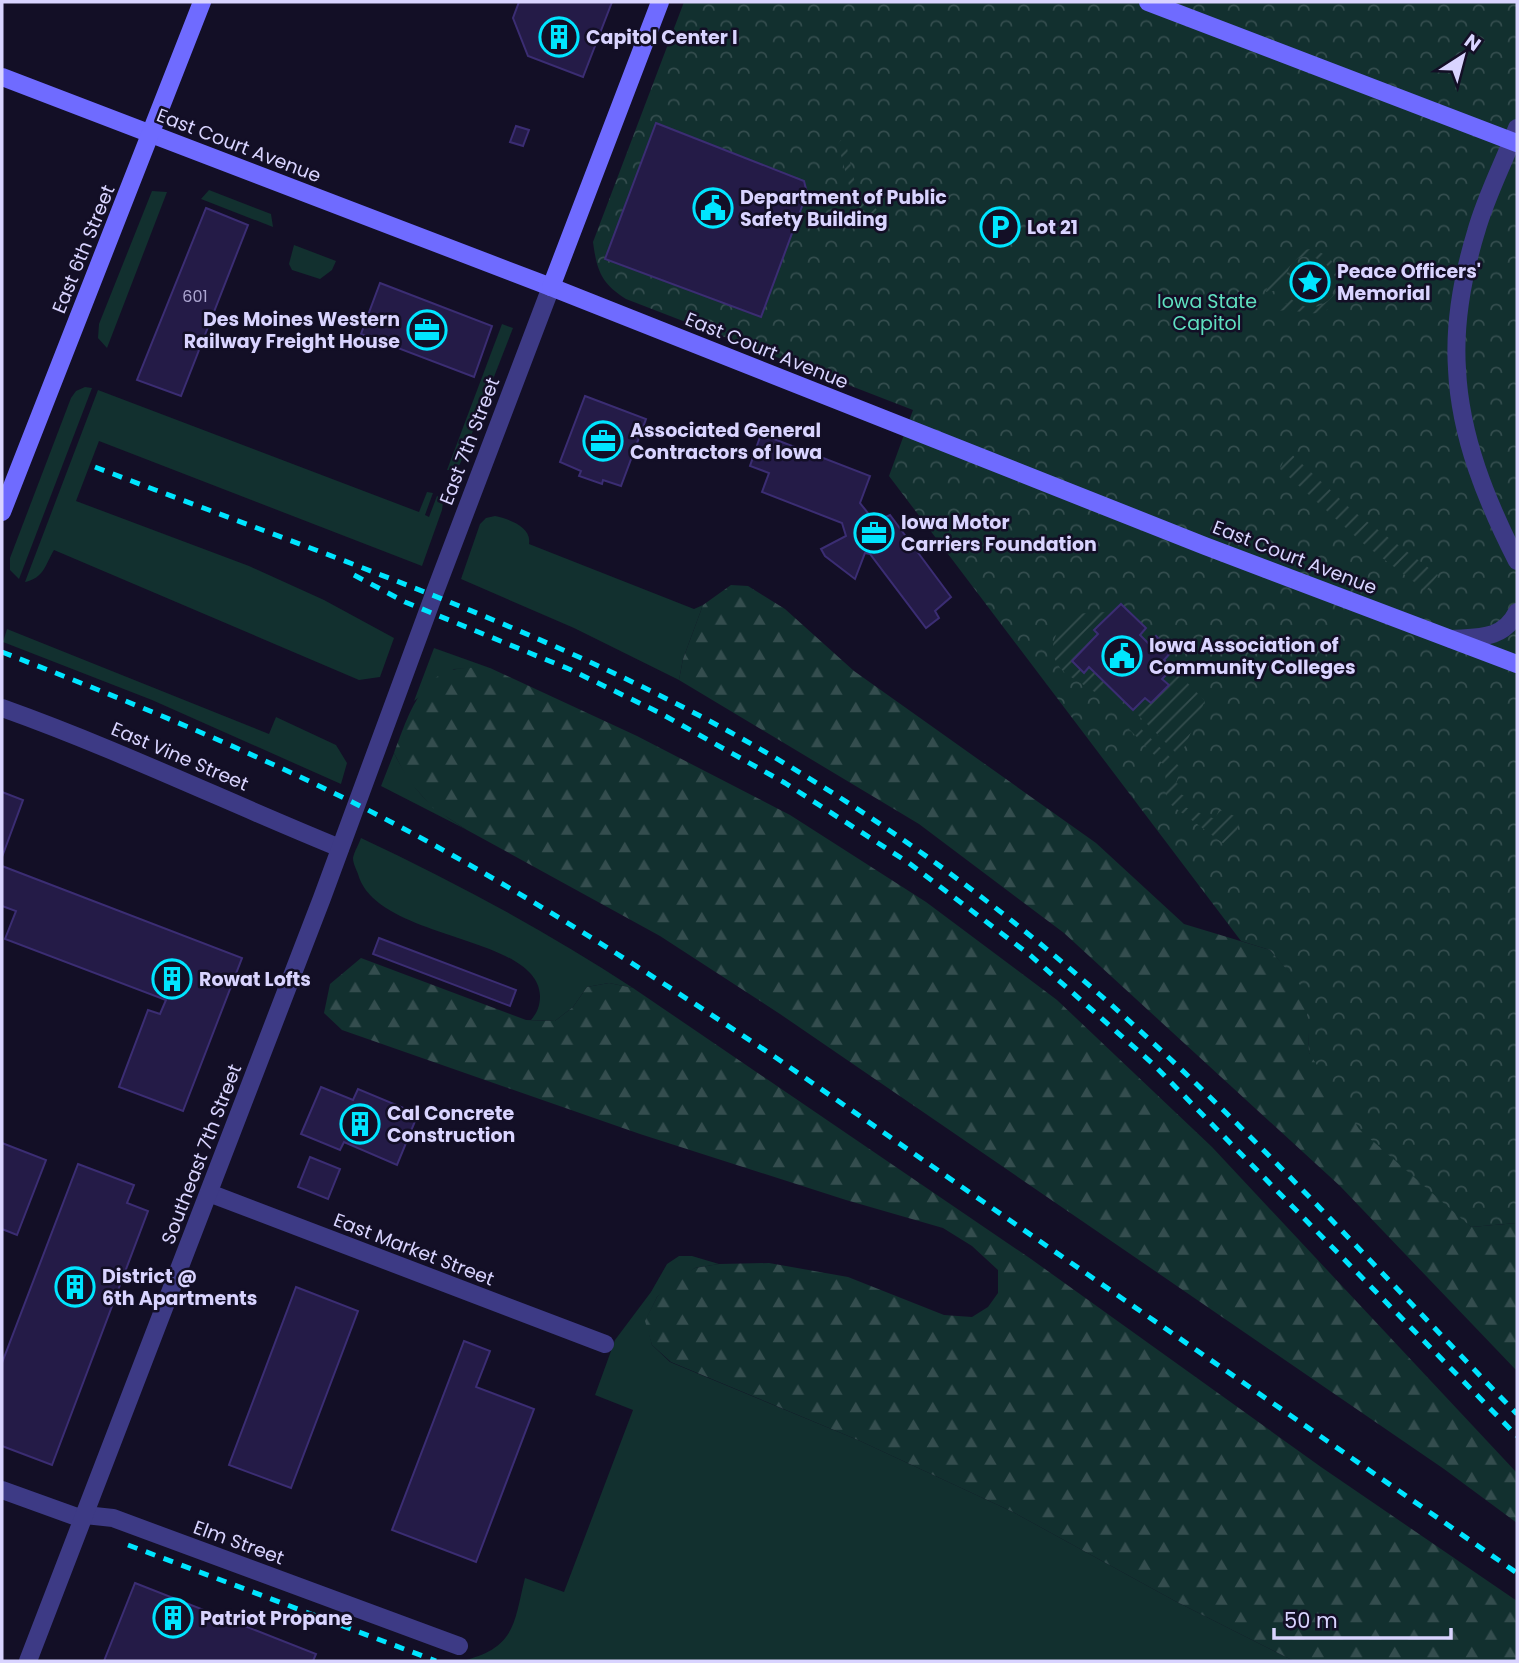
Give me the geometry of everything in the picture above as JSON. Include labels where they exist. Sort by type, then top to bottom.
[{"type":"street","name":"East 6th Street","points":[[2,512],[202,2]]},
{"type":"street","name":"East 7th Street","points":[[322,898],[660,2]]},
{"type":"street","points":[[1148,2],[1516,137],[1476,229],[1459,322],[1457,369],[1474,461],[1486,496],[1517,562]]},
{"type":"street","name":"East Court Avenue","points":[[2,76],[551,287],[1205,546],[1517,664]]},
{"type":"street","points":[[1451,639],[1489,637],[1501,632],[1513,621],[1517,612]]},
{"type":"street","name":"East Vine Street","points":[[2,708],[145,762],[340,848]]},
{"type":"street","name":"Southeast 7th Street","points":[[28,1661],[322,898]]},
{"type":"street","name":"East Market Street","points":[[209,1193],[605,1344]]},
{"type":"street","name":"Elm Street","points":[[2,1490],[69,1515],[113,1518],[459,1646]]},
{"type":"green space","name":"Iowa State Capitol","points":[[684,2],[1517,2],[1517,1223],[1471,1227],[1359,1129],[1309,1053],[1306,992],[1270,950],[1241,941],[889,476],[913,410],[626,299],[606,282],[596,261],[593,242]]},
{"type":"green space","points":[[841,140],[846,144],[857,188],[878,212],[883,224],[877,225],[871,215],[854,204],[838,144]]},
{"type":"green space","points":[[209,190],[271,214],[273,227],[201,199]]},
{"type":"green space","points":[[152,191],[167,192],[107,348],[98,338],[99,324]]},
{"type":"green space","points":[[294,245],[336,261],[332,270],[320,279],[292,270],[289,264]]},
{"type":"green space","points":[[1313,249],[1326,256],[1336,267],[1341,284],[1338,297],[1332,306],[1318,313],[1277,311],[1276,305],[1283,300],[1286,304],[1291,299],[1313,307],[1321,305],[1333,295],[1336,283],[1332,271],[1323,262],[1312,257],[1300,258],[1290,266],[1285,284],[1277,284],[1279,290],[1266,292],[1288,258]]},
{"type":"green space","points":[[502,324],[513,328],[460,464],[455,470],[447,470]]},
{"type":"green space","points":[[85,387],[92,388],[19,579],[10,570],[10,558],[71,398],[76,391]]},
{"type":"green space","points":[[98,390],[419,512],[427,492],[433,493],[425,515],[429,517],[437,496],[441,499],[442,510],[422,566],[99,441],[76,501],[249,566],[324,600],[394,638],[380,677],[359,680],[54,550],[40,574],[25,582]]},
{"type":"green space","points":[[1288,451],[1353,511],[1438,575],[1426,591],[1365,545],[1280,469]]},
{"type":"green space","points":[[495,516],[523,528],[529,538],[529,544],[694,609],[703,605],[683,659],[679,680],[574,628],[461,579],[480,524],[486,518]]},
{"type":"green space","points":[[731,585],[748,586],[785,609],[854,671],[1096,843],[1184,924],[1270,950],[1307,992],[1309,1053],[1471,1227],[1517,1223],[1517,1371],[1340,1186],[1064,933],[919,824],[679,680],[683,659],[703,605]]},
{"type":"green space","points":[[1116,608],[1095,630],[1098,634],[1072,661],[1084,672],[1089,667],[1110,688],[1101,697],[1060,668],[1055,660],[1053,644],[1060,628],[1073,614],[1105,612]]},
{"type":"green space","points":[[7,629],[269,734],[276,717],[336,745],[347,763],[341,784],[152,700],[3,642]]},
{"type":"green space","points":[[434,648],[490,668],[454,669],[414,701]]},
{"type":"green space","points":[[490,668],[637,736],[790,815],[926,902],[1057,1000],[1212,1147],[1517,1473],[1517,1523],[1444,1469],[780,1014],[660,936],[467,830],[433,808],[408,780],[394,753],[404,728],[416,702],[433,680],[457,669]]},
{"type":"green space","points":[[1173,668],[1205,701],[1180,757],[1133,710],[1145,698],[1151,703],[1168,686],[1162,679]]},
{"type":"green space","points":[[1135,723],[1181,768],[1176,783],[1181,785],[1178,793],[1185,796],[1182,806],[1215,819],[1219,810],[1240,818],[1235,838],[1229,844],[1224,844],[1170,804],[1166,796],[1165,766],[1129,729]]},
{"type":"green space","points":[[394,753],[424,798],[467,830],[381,786]]},
{"type":"green space","points":[[361,838],[500,908],[633,988],[609,983],[587,987],[573,1007],[555,1021],[531,1020],[538,1009],[540,996],[532,976],[513,960],[394,913],[371,896],[353,860]]},
{"type":"green space","points":[[361,958],[526,1020],[555,1021],[573,1007],[587,987],[609,983],[633,988],[1031,1259],[1321,1467],[1517,1601],[1517,1661],[1294,1661],[1175,1601],[1013,1512],[858,1440],[671,1362],[652,1345],[645,1321],[657,1297],[672,1282],[695,1268],[719,1264],[769,1263],[848,1277],[944,1315],[972,1317],[988,1307],[998,1293],[998,1270],[972,1246],[943,1228],[640,1134],[342,1030],[324,1013],[330,984]]},
{"type":"green space","points":[[679,1256],[692,1256],[719,1264],[695,1268],[657,1297],[646,1320],[652,1345],[670,1362],[858,1440],[1013,1512],[1175,1601],[1294,1661],[466,1660],[482,1655],[504,1640],[515,1620],[525,1578],[564,1592],[633,1410],[595,1395],[615,1340],[651,1292],[667,1264]]},
{"type":"building","name":"Capitol Center I","points":[[519,2],[612,2],[583,77],[528,56],[513,18]]},
{"type":"building","name":"Department of Public Safety Building","points":[[656,123],[804,181],[807,193],[761,317],[605,259]]},
{"type":"building","points":[[516,126],[529,130],[523,146],[510,142]]},
{"type":"building","points":[[206,208],[248,225],[181,396],[137,380]]},
{"type":"building","name":"Des Moines Western Railway Freight House","points":[[380,283],[492,326],[474,377],[361,334]]},
{"type":"building","name":"Associated General Contractors of Iowa","points":[[585,396],[646,419],[621,486],[603,480],[602,484],[579,476],[581,471],[560,462]]},
{"type":"building","name":"Iowa Motor Carriers Foundation","points":[[761,434],[870,476],[860,503],[875,522],[890,515],[951,597],[935,611],[939,618],[926,628],[870,554],[865,553],[855,579],[825,556],[821,549],[846,536],[842,523],[762,492],[769,473],[750,466]]},
{"type":"building","name":"Iowa Association of Community Colleges","points":[[1121,604],[1146,628],[1140,635],[1149,644],[1156,636],[1172,651],[1164,660],[1173,668],[1162,679],[1169,685],[1151,703],[1145,698],[1133,710],[1089,667],[1084,673],[1072,661],[1098,634],[1094,630]]},
{"type":"building","points":[[2,792],[23,800],[2,857]]},
{"type":"building","name":"Rowat Lofts","points":[[2,866],[242,958],[183,1111],[119,1087],[148,1010],[160,1014],[166,1000],[5,939],[16,911],[2,906]]},
{"type":"building","points":[[379,938],[516,990],[510,1006],[373,954]]},
{"type":"building","name":"Cal Concrete Construction","points":[[321,1087],[353,1100],[358,1089],[418,1114],[397,1165],[344,1142],[340,1150],[301,1134]]},
{"type":"building","points":[[2,1143],[46,1160],[17,1235],[2,1229]]},
{"type":"building","points":[[310,1157],[340,1169],[328,1199],[298,1187]]},
{"type":"building","name":"District @ 6th Apartments","points":[[78,1164],[134,1185],[127,1203],[148,1211],[52,1465],[2,1446],[2,1363]]},
{"type":"building","points":[[296,1287],[358,1311],[291,1488],[229,1465]]},
{"type":"building","points":[[464,1341],[490,1351],[476,1387],[534,1409],[476,1562],[392,1530]]},
{"type":"building","name":"Patriot Propane","points":[[135,1583],[316,1654],[313,1661],[104,1661]]},
{"type":"railway","points":[[95,467],[417,589],[576,656],[654,692],[730,732],[875,821],[1012,921],[1154,1044],[1312,1200],[1517,1414]]},
{"type":"railway","points":[[354,575],[405,602],[569,669],[660,713],[785,783],[909,863],[1030,955],[1153,1064],[1517,1436]]},
{"type":"railway","points":[[2,652],[182,724],[270,763],[412,833],[518,893],[775,1057],[1517,1573]]},
{"type":"railway","points":[[128,1545],[436,1661]]},
{"type":"place","name":"Capitol Center I","points":[[559,37]]},
{"type":"place","name":"Department of Public Safety Building","points":[[713,208]]},
{"type":"place","name":"Lot 21","points":[[1000,227]]},
{"type":"place","name":"Peace Officers' Memorial","points":[[1310,282]]},
{"type":"place","name":"Des Moines Western Railway Freight House","points":[[427,330]]},
{"type":"place","name":"Associated General Contractors of Iowa","points":[[603,441]]},
{"type":"place","name":"Iowa Motor Carriers Foundation","points":[[874,533]]},
{"type":"place","name":"Iowa Association of Community Colleges","points":[[1122,656]]},
{"type":"place","name":"Rowat Lofts","points":[[172,979]]},
{"type":"place","name":"Cal Concrete Construction","points":[[360,1124]]},
{"type":"place","name":"District @ 6th Apartments","points":[[75,1287]]},
{"type":"place","name":"Patriot Propane","points":[[173,1618]]}]
